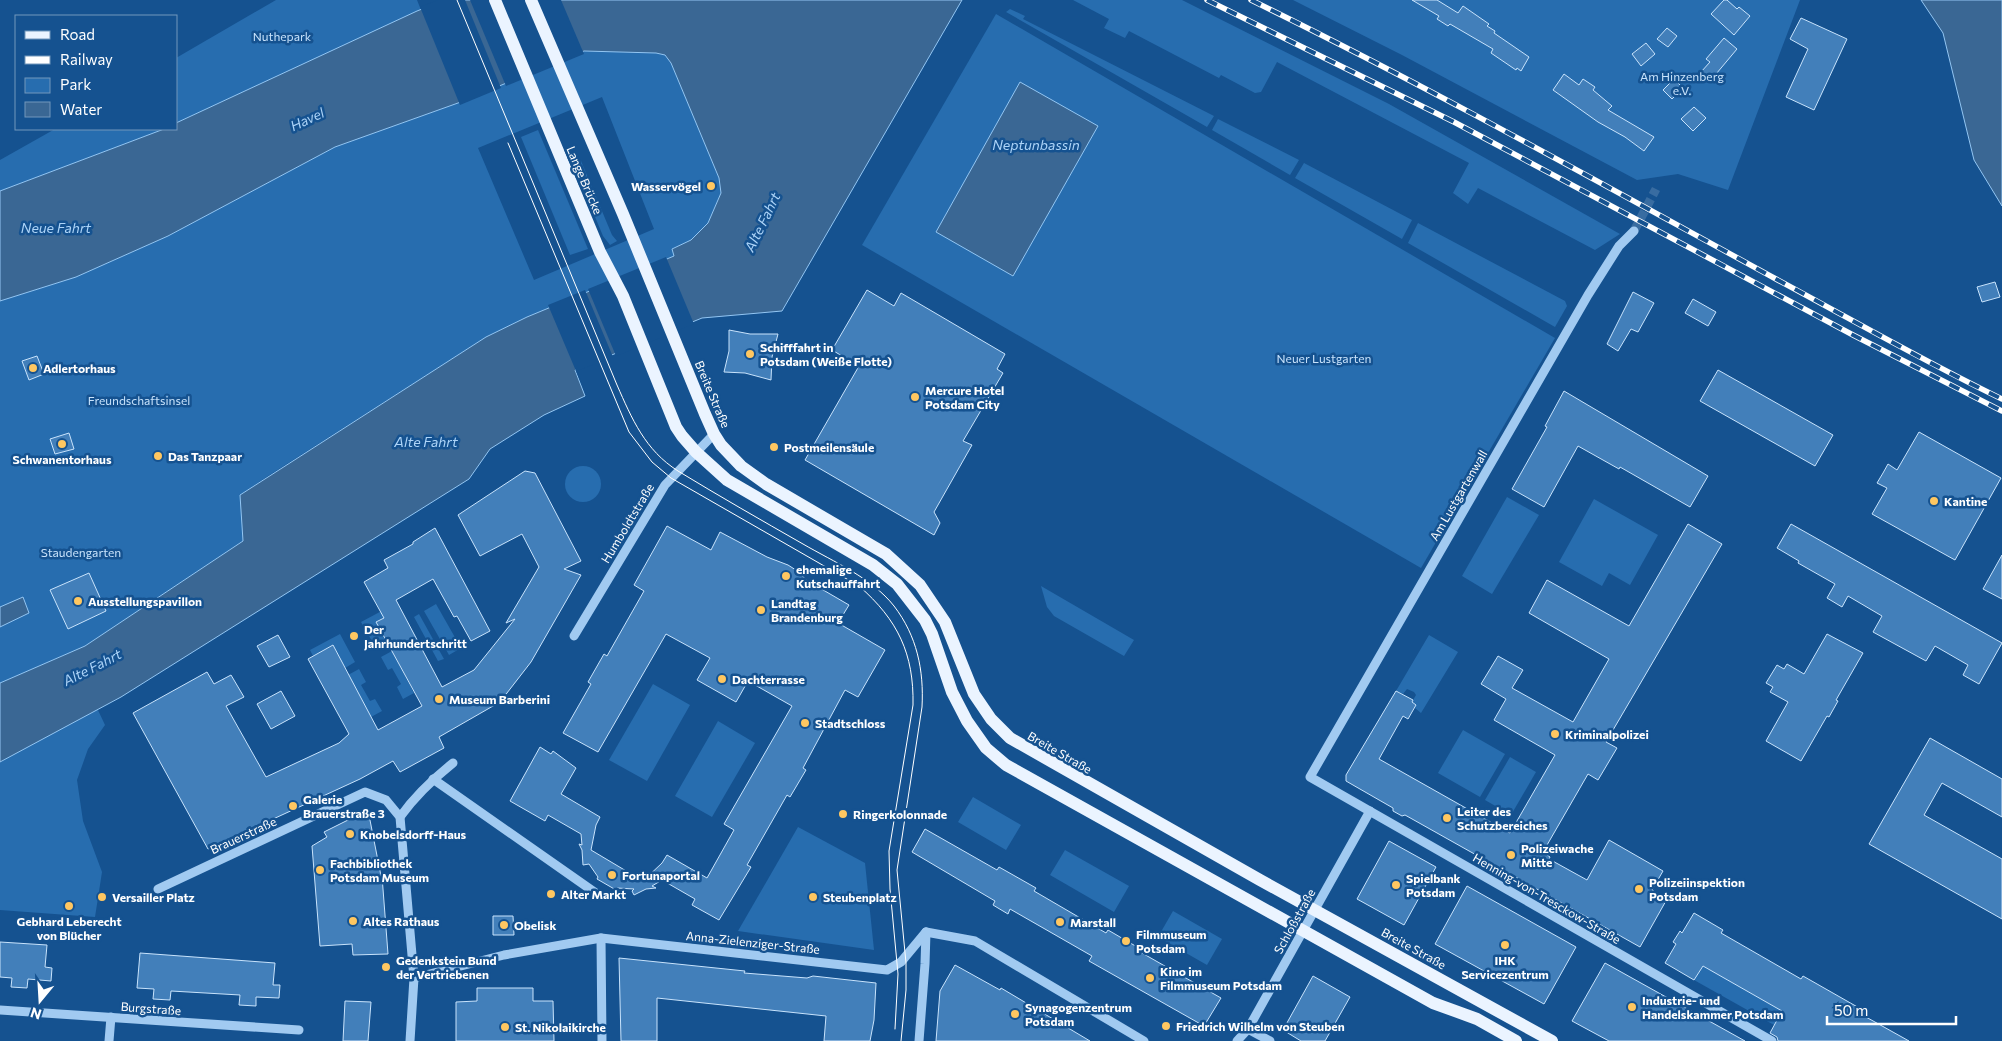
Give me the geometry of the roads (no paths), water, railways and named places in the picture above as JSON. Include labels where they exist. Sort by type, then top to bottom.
[{"type":"main road","name":"Lange Brücke","points":[[495,0],[600,252],[623,296],[676,427],[696,452]]},
{"type":"main road","name":"Lange Brücke","points":[[531,0],[578,107],[682,357]]},
{"type":"main road","name":"Breite Straße","points":[[682,357],[714,434],[729,455],[753,475],[872,545],[909,573],[929,596],[945,622],[967,680],[982,707],[1010,738],[1552,1041]]},
{"type":"main road","points":[[696,452],[727,480],[873,565],[896,584],[925,620],[962,714],[981,742],[1006,765],[1433,1003],[1477,1019],[1516,1041]]},
{"type":"street","name":"Am Lustgartenwall","points":[[1310,777],[1588,295],[1619,246],[1634,230]]},
{"type":"street","name":"Humboldtstraße","points":[[574,636],[659,494],[714,434]]},
{"type":"street","points":[[410,1041],[414,978],[400,817],[413,799],[432,779],[453,763]]},
{"type":"street","name":"Henning-von-Tresckow-Straße","points":[[1310,777],[1772,1041]]},
{"type":"street","points":[[432,779],[600,896]]},
{"type":"street","name":"Brauerstraße","points":[[158,889],[365,792],[386,800],[400,817]]},
{"type":"street","name":"Schloßstraße","points":[[1236,1041],[1248,1029],[1370,811]]},
{"type":"street","points":[[919,1041],[926,964],[926,932],[975,941],[1132,1038],[1144,1041]]},
{"type":"street","name":"Anna-Zielenziger-Straße","points":[[601,938],[887,970],[901,962],[926,932]]},
{"type":"street","points":[[414,978],[504,955],[601,938],[602,1041]]},
{"type":"street","name":"Burgstraße","points":[[0,1010],[299,1030]]},
{"type":"street","points":[[109,1041],[111,1017]]},
{"type":"street","points":[[1248,1029],[1270,1041]]},
{"type":"water","points":[[445,0],[962,0],[782,311],[702,318],[575,370],[585,396],[544,415],[490,449],[469,479],[121,697],[0,762],[0,683],[85,646],[243,541],[240,495],[486,337],[527,317],[674,256],[672,249],[691,240],[708,223],[721,193],[719,178],[671,63],[665,55],[656,53],[584,51],[458,103],[335,147],[168,236],[76,277],[0,301],[0,191],[161,130],[178,130],[178,122],[417,11]]},
{"type":"water","points":[[1921,0],[2002,0],[2002,206],[1974,160],[1943,33]]},
{"type":"water","name":"Neptunbassin","points":[[1020,82],[1098,126],[1013,276],[936,232]]},
{"type":"water","points":[[23,597],[29,613],[0,627],[0,607]]},
{"type":"tunnel","points":[[1634,231],[1656,189]]},
{"type":"tram line","points":[[457,0],[617,385],[634,422],[648,444],[678,471],[864,579],[894,606],[908,629],[920,667],[922,707],[897,870],[906,963],[906,990],[901,1041]]},
{"type":"tram line","points":[[508,143],[629,432],[652,462],[671,478],[859,586],[884,612],[901,639],[907,654],[910,670],[913,687],[913,705],[889,851],[890,889],[898,974],[895,1029]]},
{"type":"railway","points":[[1207,0],[1454,122],[1853,335],[2002,411]]},
{"type":"railway","points":[[1251,0],[1449,101],[1916,355],[2002,399]]},
{"type":"place","name":"Wasservögel","points":[[711,186]]},
{"type":"place","name":"Schifffahrt in Potsdam (Weiße Flotte)","points":[[750,354]]},
{"type":"place","name":"Adlertorhaus","points":[[33,368]]},
{"type":"place","name":"Mercure Hotel Potsdam City","points":[[915,397]]},
{"type":"place","name":"Schwanentorhaus","points":[[62,444]]},
{"type":"place","name":"Postmeilensäule","points":[[774,447]]},
{"type":"place","name":"Das Tanzpaar","points":[[158,456]]},
{"type":"place","name":"Kantine","points":[[1934,501]]},
{"type":"place","name":"ehemalige Kutschauffahrt","points":[[786,576]]},
{"type":"place","name":"Ausstellungspavillon","points":[[78,601]]},
{"type":"place","name":"Landtag Brandenburg","points":[[761,610]]},
{"type":"place","name":"Der Jahrhundertschritt","points":[[354,636]]},
{"type":"place","name":"Dachterrasse","points":[[722,679]]},
{"type":"place","name":"Museum Barberini","points":[[439,699]]},
{"type":"place","name":"Stadtschloss","points":[[805,723]]},
{"type":"place","name":"Kriminalpolizei","points":[[1555,734]]},
{"type":"place","name":"Galerie Brauerstraße 3","points":[[293,806]]},
{"type":"place","name":"Ringerkolonnade","points":[[843,814]]},
{"type":"place","name":"Leiter des Schutzbereiches","points":[[1447,818]]},
{"type":"place","name":"Knobelsdorff-Haus","points":[[350,834]]},
{"type":"place","name":"Polizeiwache Mitte","points":[[1511,855]]},
{"type":"place","name":"Fachbibliothek Potsdam Museum","points":[[320,870]]},
{"type":"place","name":"Fortunaportal","points":[[612,875]]},
{"type":"place","name":"Spielbank Potsdam","points":[[1396,885]]},
{"type":"place","name":"Polizeiinspektion Potsdam","points":[[1639,889]]},
{"type":"place","name":"Alter Markt","points":[[551,894]]},
{"type":"place","name":"Versailler Platz","points":[[102,897]]},
{"type":"place","name":"Steubenplatz","points":[[813,897]]},
{"type":"place","name":"Gebhard Leberecht von Blücher","points":[[69,906]]},
{"type":"place","name":"Altes Rathaus","points":[[353,921]]},
{"type":"place","name":"Marstall","points":[[1060,922]]},
{"type":"place","name":"Obelisk","points":[[504,925]]},
{"type":"place","name":"Filmmuseum Potsdam","points":[[1126,941]]},
{"type":"place","name":"IHK Servicezentrum","points":[[1505,945]]},
{"type":"place","name":"Gedenkstein Bund der Vertriebenen","points":[[386,967]]},
{"type":"place","name":"Kino im Filmmuseum Potsdam","points":[[1150,978]]},
{"type":"place","name":"Industrie- und Handelskammer Potsdam","points":[[1632,1007]]},
{"type":"place","name":"Synagogenzentrum Potsdam","points":[[1015,1014]]},
{"type":"place","name":"Friedrich Wilhelm von Steuben","points":[[1166,1026]]},
{"type":"place","name":"St. Nikolaikirche","points":[[505,1027]]},
{"type":"park label","name":"Nuthepark","points":[[282,36]]},
{"type":"park label","name":"Am Hinzenberg e.V.","points":[[1682,83]]},
{"type":"park label","name":"Neuer Lustgarten","points":[[1324,358]]},
{"type":"park label","name":"Freundschaftsinsel","points":[[139,400]]},
{"type":"park label","name":"Staudengarten","points":[[81,552]]},
{"type":"water label","name":"Havel","points":[[307,119]]},
{"type":"water label","name":"Alte Fahrt","points":[[762,222]]},
{"type":"water label","name":"Neue Fahrt","points":[[56,227]]},
{"type":"water label","name":"Alte Fahrt","points":[[426,441]]},
{"type":"water label","name":"Alte Fahrt","points":[[92,667]]}]
